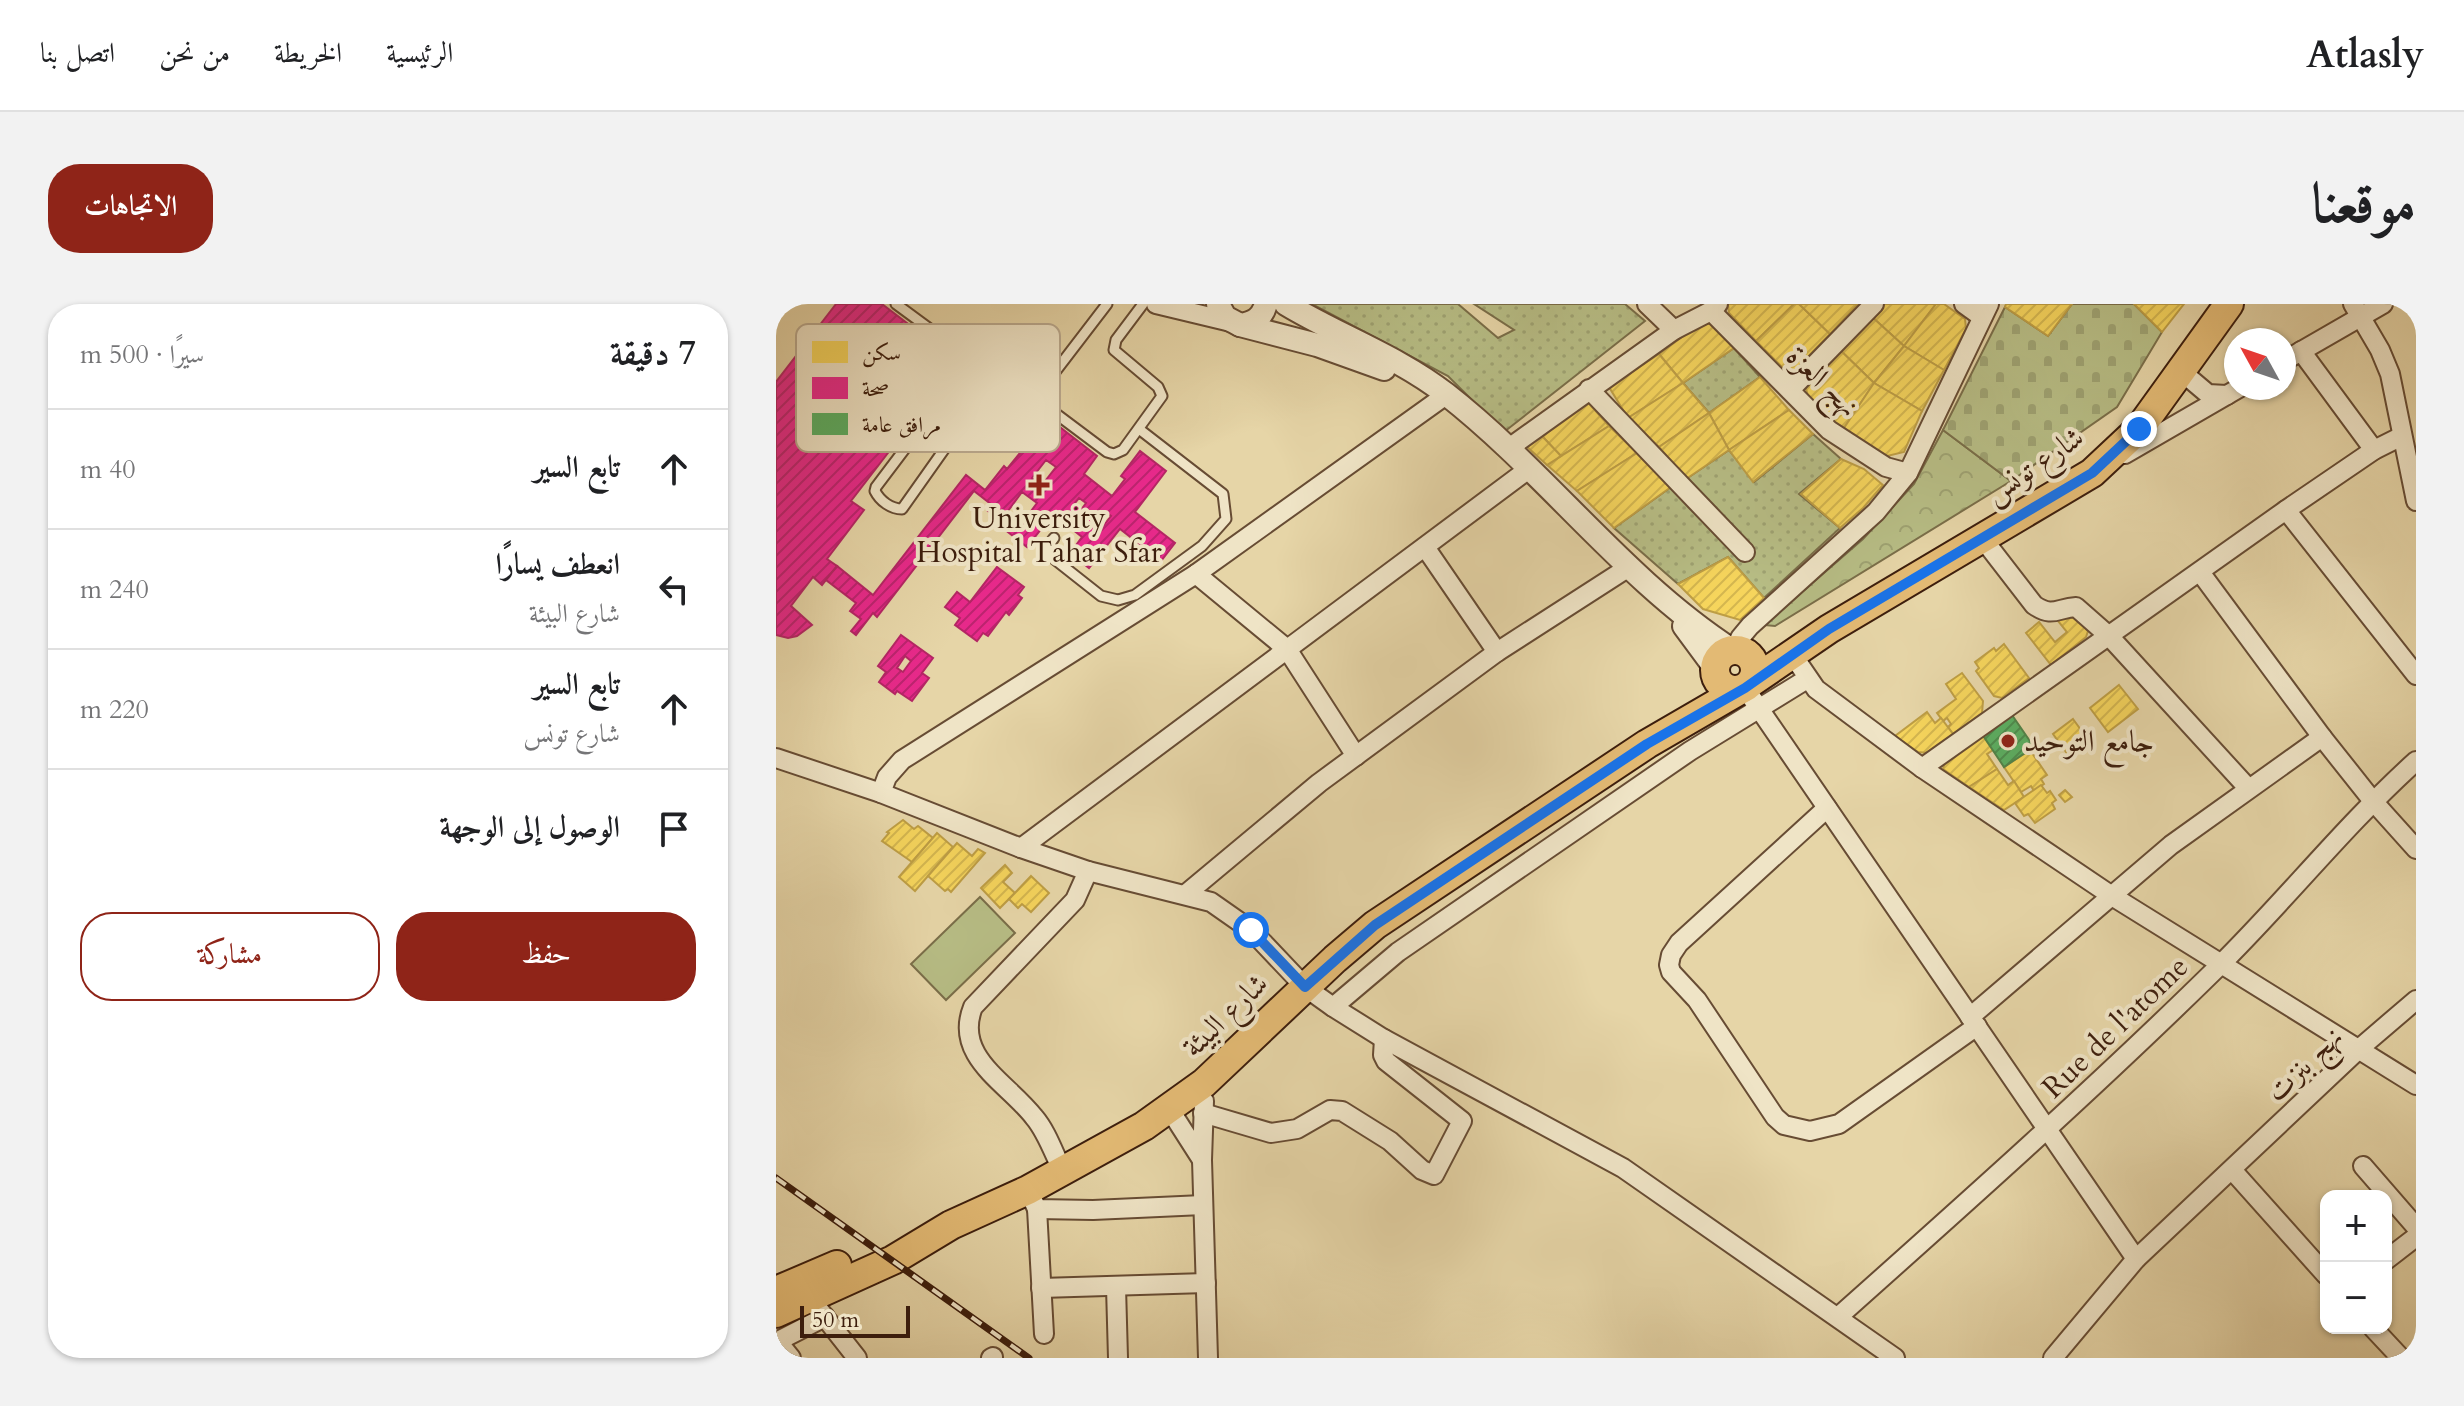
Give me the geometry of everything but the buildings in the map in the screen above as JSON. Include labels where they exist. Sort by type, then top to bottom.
[{"type":"main road","name":"شارع تونس","points":[[1749,692],[1792,654],[1829,629],[2092,473],[2139,429],[2229,304]]},
{"type":"main road","name":"شارع تونس","points":[[1733,655],[1766,649],[1829,629]]},
{"type":"main road","points":[[1733,655],[1750,656],[1756,668],[1749,692]]},
{"type":"main road","name":"شارع البيئة","points":[[1647,744],[1733,655]]},
{"type":"main road","name":"شارع البيئة","points":[[776,1291],[877,1249],[1032,1200],[1063,1172],[1170,1110],[1204,1083],[1375,925],[1647,744],[1749,692]]},
{"type":"main road","name":"شارع البيئة","points":[[776,1313],[817,1307],[951,1225]]},
{"type":"street","points":[[1156,304],[1256,320],[1266,304]]},
{"type":"street","points":[[1286,304],[1405,366],[1446,395],[1509,448],[1658,594],[1733,655],[1740,638],[1750,626],[1876,512],[1908,473],[1986,310],[1964,304]]},
{"type":"street","points":[[1647,304],[1674,330]]},
{"type":"street","points":[[1790,390],[1874,304]]},
{"type":"street","points":[[2296,354],[2356,311],[2383,304]]},
{"type":"street","points":[[1509,448],[1674,330],[1715,307]]},
{"type":"street","name":"نهج العزة","points":[[1715,307],[1829,430],[1886,467],[1908,473]]},
{"type":"street","points":[[2356,311],[2380,350],[2390,374],[2416,501]]},
{"type":"street","points":[[1230,317],[1353,356],[1446,395]]},
{"type":"street","points":[[2301,351],[2374,450]]},
{"type":"street","points":[[2182,372],[2208,394],[2224,393]]},
{"type":"street","points":[[1589,389],[1745,552]]},
{"type":"street","points":[[881,793],[887,777],[902,760],[1196,574],[1446,395]]},
{"type":"street","points":[[2092,473],[2224,397]]},
{"type":"street","points":[[1922,768],[2286,510],[2374,450],[2402,436]]},
{"type":"street","points":[[1021,848],[1530,468]]},
{"type":"street","points":[[2286,510],[2416,675]]},
{"type":"street","points":[[1983,539],[2034,605],[2051,613],[2076,607],[2109,636],[2248,788]]},
{"type":"street","points":[[1425,547],[1497,652]]},
{"type":"street","points":[[1186,894],[1319,783],[1497,652],[1629,567]]},
{"type":"street","points":[[2200,572],[2322,737],[2416,849]]},
{"type":"street","points":[[1196,574],[1287,649],[1356,756]]},
{"type":"street","points":[[1792,654],[1816,689],[1922,768],[2112,896],[2416,1085]]},
{"type":"street","points":[[1333,1007],[1398,952],[1690,751],[1749,692],[1807,679]]},
{"type":"street","points":[[1749,692],[2136,1259]]},
{"type":"street","points":[[1827,808],[1679,943],[1669,965],[1671,972],[1697,1000],[1775,1117],[1795,1130],[1810,1131],[1839,1124],[1974,1022],[2171,845],[2322,737]]},
{"type":"street","points":[[776,758],[881,793],[1088,871],[1211,902],[1239,921],[1305,987],[1333,1007],[1384,1039],[1623,1168],[1895,1358]]},
{"type":"street","name":"Rue de l'atome","points":[[1838,1317],[2048,1130],[2221,964],[2372,800],[2416,761]]},
{"type":"street","points":[[1063,1172],[1037,1121],[977,1056],[969,1038],[967,1022],[973,1007],[1075,900],[1088,871]]},
{"type":"street","name":"نهج بنزت","points":[[2053,1358],[2136,1259],[2233,1171],[2360,1048],[2416,1000]]},
{"type":"street","points":[[1203,1113],[1271,1133],[1284,1133],[1330,1110],[1342,1111],[1390,1141],[1422,1170],[1434,1175],[1462,1121],[1386,1061],[1383,1055],[1384,1039]]},
{"type":"street","points":[[1204,1083],[1202,1160],[1208,1358]]},
{"type":"street","points":[[1170,1110],[1202,1160]]},
{"type":"street","points":[[2363,1166],[2416,1227]]},
{"type":"street","points":[[2233,1171],[2320,1268]]},
{"type":"street","points":[[1044,1334],[1032,1200],[1093,1210],[1203,1205]]},
{"type":"street","points":[[2392,1255],[2416,1237]]},
{"type":"street","points":[[1041,1288],[1206,1283]]},
{"type":"street","points":[[1116,1287],[1118,1358]]},
{"type":"street","points":[[791,1358],[777,1342],[817,1307],[857,1358]]},
{"type":"street","points":[[2379,1334],[2401,1358]]},
{"type":"lane","points":[[896,304],[923,324]]},
{"type":"lane","points":[[1060,365],[1107,304]]},
{"type":"lane","points":[[1060,417],[1110,454],[1121,452],[1159,403],[1161,393],[1158,387],[1119,356],[1114,347],[1143,304]]},
{"type":"lane","points":[[1054,538],[1044,551],[1101,596],[1118,600],[1135,595],[1202,546],[1226,519],[1226,500],[1219,489],[1139,429]]},
{"type":"lane","points":[[902,452],[875,491],[892,508],[902,509],[942,452]]},
{"type":"green space","points":[[1312,304],[1458,304],[1498,338],[1514,330],[1474,304],[1625,304],[1645,321],[1504,432],[1448,376]]},
{"type":"green space","points":[[2072,304],[2134,304],[2162,332],[2117,407],[2011,481],[1943,430],[2005,307],[2048,336]]},
{"type":"green space","points":[[1734,348],[1760,377],[1709,413],[1683,383]]},
{"type":"green space","points":[[1943,430],[2011,481],[1775,626],[1764,625],[1863,539],[1914,484]]},
{"type":"green space","points":[[1813,434],[1841,459],[1799,494],[1840,528],[1764,598],[1728,557],[1678,584],[1614,528],[1671,487],[1701,518],[1686,479],[1729,450],[1754,482]]},
{"type":"green space","points":[[980,897],[1015,933],[946,1000],[911,964]]},
{"type":"railway","points":[[776,1178],[1029,1358]]},
{"type":"place","name":"University Hospital Tahar Sfar","points":[[1039,485]]},
{"type":"place","name":"جامع التوحيد","points":[[2008,741]]},
{"type":"route","points":[[1251,930],[1305,987],[1375,925],[1647,744],[1745,688],[1829,629],[2092,473],[2139,429]]}]
